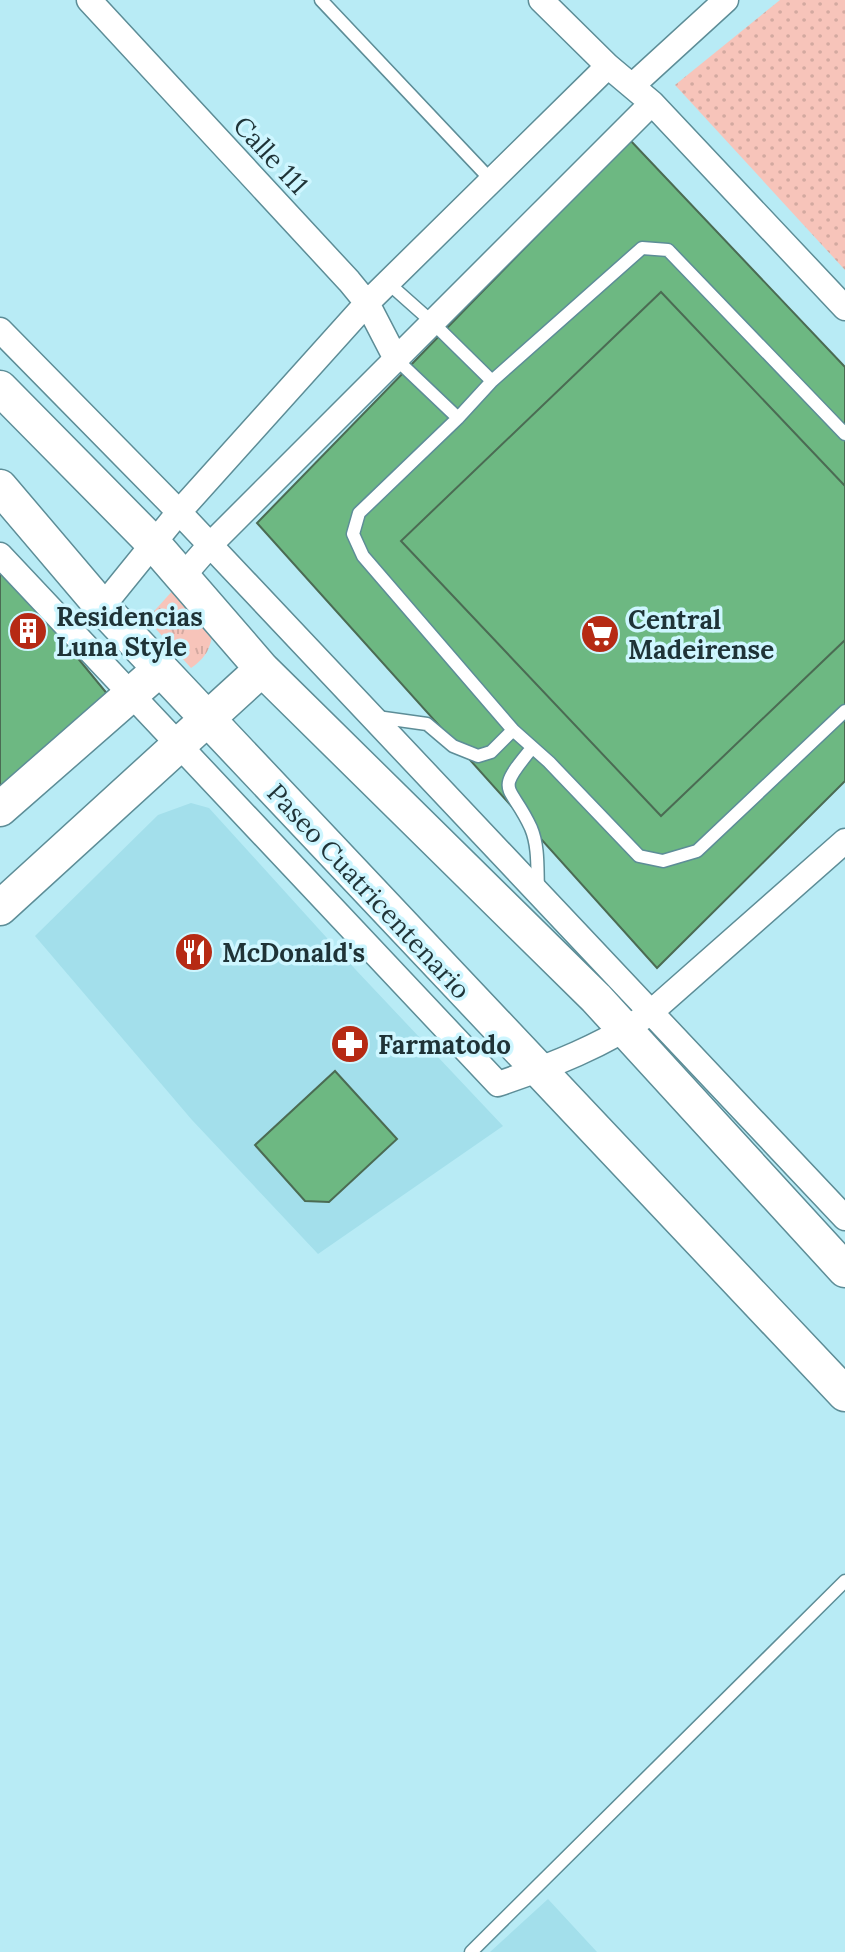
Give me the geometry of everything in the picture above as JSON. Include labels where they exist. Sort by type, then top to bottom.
[{"type":"street","name":"Calle 111","points":[[89,0],[367,303],[396,359]]},
{"type":"street","points":[[541,0],[608,66],[652,103],[845,308]]},
{"type":"street","points":[[633,85],[726,0]]},
{"type":"street","points":[[102,607],[179,512],[367,303],[608,66]]},
{"type":"street","points":[[183,576],[210,545],[652,103]]},
{"type":"street","points":[[0,330],[179,512],[539,895],[638,1022],[845,1270]]},
{"type":"street","points":[[0,388],[153,543],[262,669],[585,987],[638,1022],[845,1218]]},
{"type":"street","name":"Paseo Cuatricentenario","points":[[0,487],[102,607],[845,1394]]},
{"type":"street","points":[[0,555],[498,1084],[538,1071],[638,1022],[845,841]]},
{"type":"street","points":[[0,809],[160,669]]},
{"type":"street","points":[[0,908],[262,669]]},
{"type":"lane","points":[[321,0],[491,180]]},
{"type":"lane","points":[[845,434],[668,250],[642,248],[492,381],[359,513],[353,534],[363,556],[513,730],[639,856],[663,861],[697,851],[845,711]]},
{"type":"lane","points":[[387,282],[492,381]]},
{"type":"lane","points":[[396,359],[458,418]]},
{"type":"lane","points":[[371,716],[427,724],[453,746],[478,756],[491,752],[513,730]]},
{"type":"lane","points":[[532,748],[510,775],[508,782],[509,793],[531,829],[536,850],[539,895]]},
{"type":"lane","points":[[471,1952],[845,1581]]},
{"type":"shaded area","points":[[191,803],[209,808],[503,1126],[318,1254],[192,1120],[35,936],[158,815]]},
{"type":"shaded area","points":[[548,1899],[597,1952],[490,1952]]},
{"type":"green space","points":[[780,0],[845,0],[845,270],[675,85]]},
{"type":"green space","points":[[175,588],[213,629],[207,651],[191,668],[147,619]]},
{"type":"building","name":"Central Madeirense","points":[[630,140],[845,367],[845,781],[657,968],[257,523]]},
{"type":"building","points":[[661,292],[845,486],[845,640],[661,816],[401,541]]},
{"type":"building","name":"Residencias Luna Style","points":[[0,566],[109,696],[0,795]]},
{"type":"building","points":[[335,1071],[397,1139],[329,1202],[305,1201],[255,1145]]},
{"type":"place","name":"Residencias Luna Style","points":[[28,631]]},
{"type":"place","name":"Central Madeirense","points":[[600,634]]},
{"type":"place","name":"McDonald's","points":[[194,952]]},
{"type":"place","name":"Farmatodo","points":[[350,1044]]}]
